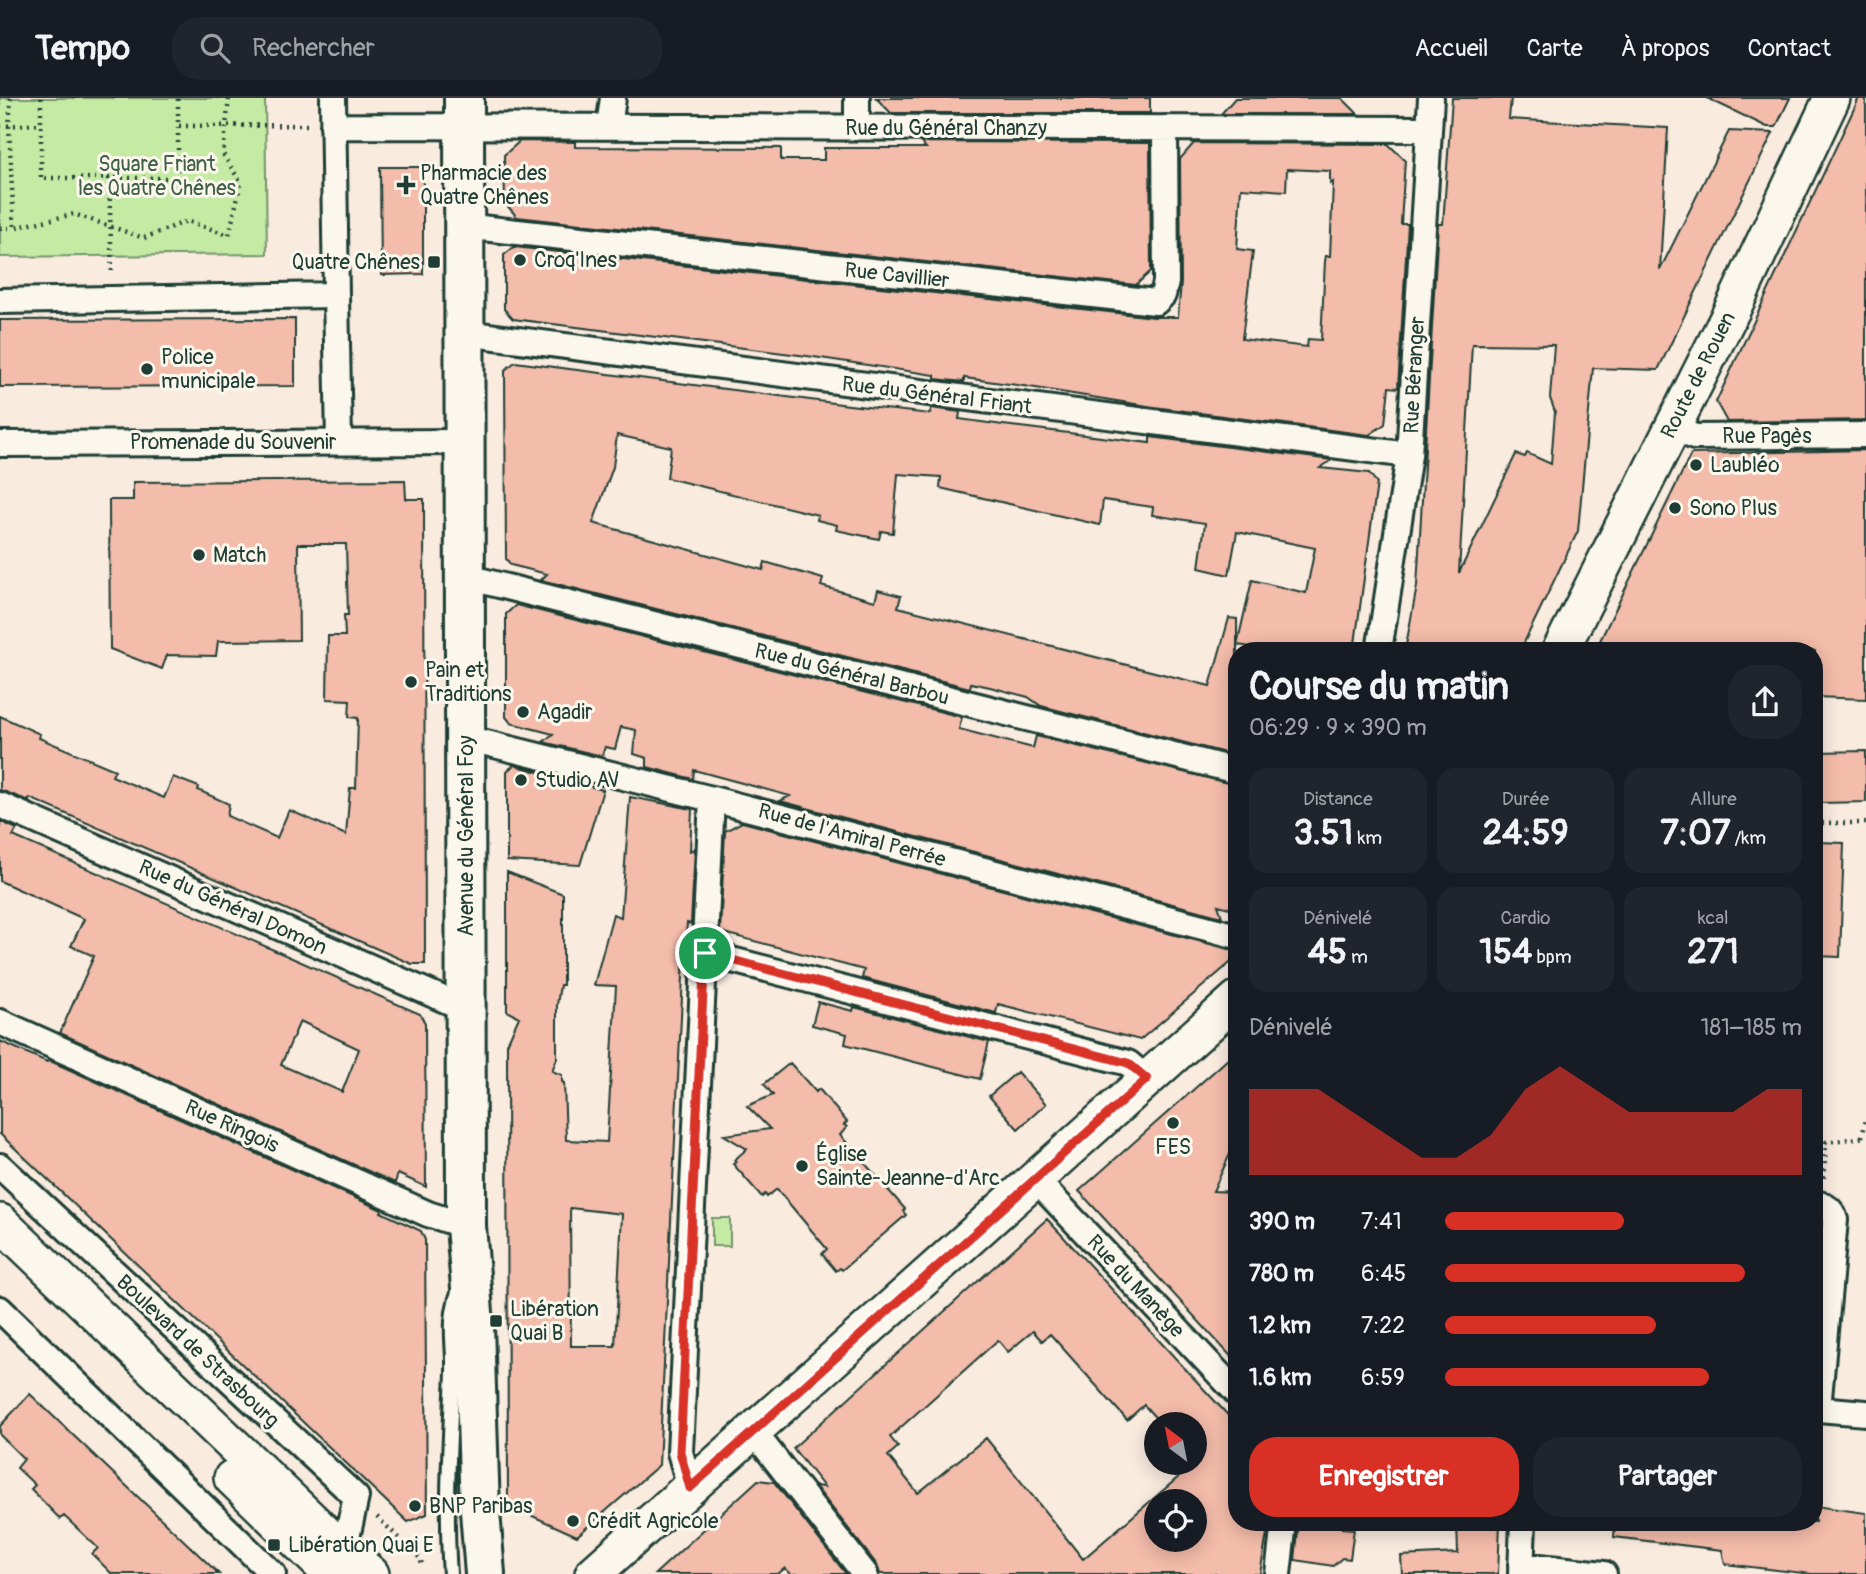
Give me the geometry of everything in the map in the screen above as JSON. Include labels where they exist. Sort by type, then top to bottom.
[{"type":"main road","name":"Route de Rouen","points":[[1564,642],[1732,308],[1832,98]]},
{"type":"main road","name":"Avenue du Général Foy","points":[[464,112],[468,1242],[485,1574]]},
{"type":"main road","points":[[593,1574],[1228,1007]]},
{"type":"main road","name":"Boulevard de Strasbourg","points":[[0,1222],[328,1568]]},
{"type":"main road","name":"Boulevard de Strasbourg","points":[[0,1254],[328,1568],[371,1574]]},
{"type":"street","points":[[333,98],[339,442]]},
{"type":"street","points":[[609,127],[613,98]]},
{"type":"street","points":[[857,98],[857,127]]},
{"type":"street","name":"Rue Béranger","points":[[1380,642],[1409,456],[1431,98]]},
{"type":"street","points":[[333,125],[464,112]]},
{"type":"street","name":"Rue du Général Chanzy","points":[[464,112],[609,127],[1428,129]]},
{"type":"street","name":"Rue Cavillier","points":[[463,226],[1156,302],[1163,295],[1166,282],[1165,128]]},
{"type":"street","points":[[0,302],[336,295]]},
{"type":"street","name":"Rue du Général Friant","points":[[465,333],[1409,456]]},
{"type":"street","name":"Rue Pagès","points":[[1671,425],[1694,437],[1866,435]]},
{"type":"street","name":"Promenade du Souvenir","points":[[0,444],[465,442]]},
{"type":"street","name":"Rue du Général Barbou","points":[[467,578],[1228,769]]},
{"type":"street","name":"Rue de l'Amiral Perrée","points":[[466,738],[1228,934]]},
{"type":"street","points":[[690,1488],[680,1452],[712,799]]},
{"type":"street","name":"Rue du Général Domon","points":[[0,806],[466,1009]]},
{"type":"street","points":[[705,953],[1128,1063],[1147,1079]]},
{"type":"street","name":"Rue Ringois","points":[[0,1022],[428,1214],[468,1242]]},
{"type":"street","name":"Boulevard de Strasbourg","points":[[0,1166],[356,1497]]},
{"type":"street","name":"Rue du Manège","points":[[1035,1179],[1228,1383]]},
{"type":"street","points":[[1823,1206],[1832,1212],[1835,1220],[1823,1353]]},
{"type":"street","points":[[0,1309],[273,1574]]},
{"type":"street","points":[[1823,1409],[1866,1413]]},
{"type":"street","points":[[753,1431],[865,1574]]},
{"type":"street","points":[[328,1568],[356,1497]]},
{"type":"street","points":[[1278,1574],[1283,1531]]},
{"type":"street","points":[[1523,1531],[1521,1569],[1604,1574]]},
{"type":"lane","points":[[450,1574],[447,1493],[453,1364],[450,1316],[468,1242]]},
{"type":"path","points":[[11,98],[9,126],[14,228]]},
{"type":"path","points":[[41,98],[41,178],[178,178],[178,98]]},
{"type":"path","points":[[0,228],[14,228],[74,214],[145,238],[187,221],[229,235],[241,183],[223,154],[229,98]]},
{"type":"path","points":[[0,126],[40,124]]},
{"type":"path","points":[[179,125],[333,125]]},
{"type":"path","points":[[109,178],[113,299]]},
{"type":"path","points":[[1823,823],[1866,823]]},
{"type":"path","points":[[1823,1169],[1826,1142],[1864,1137],[1866,1119]]},
{"type":"path","points":[[356,1497],[421,1559],[422,1568]]},
{"type":"green space","name":"Square Friant les Quatre Chênes","points":[[0,98],[265,98],[267,254],[0,257]]},
{"type":"green space","points":[[712,1218],[730,1218],[730,1246],[712,1246]]},
{"type":"building","points":[[876,98],[1150,98],[1150,113],[891,113]]},
{"type":"building","points":[[1235,98],[1342,98],[1358,114],[1221,114]]},
{"type":"building","points":[[1452,98],[1511,98],[1509,119],[1668,128],[1660,270],[1729,131],[1773,133],[1658,370],[1593,368],[1578,531],[1524,642],[1407,642],[1417,586],[1438,224],[1443,224]],"holes":[[[1472,344],[1554,345],[1550,398],[1555,412],[1551,464],[1527,453],[1525,457],[1516,454],[1459,573]]]},
{"type":"building","points":[[1707,98],[1790,98],[1776,127],[1767,127]]},
{"type":"building","points":[[1859,98],[1866,98],[1866,420],[1727,422],[1716,402]]},
{"type":"building","points":[[520,141],[575,142],[575,147],[781,148],[781,160],[824,160],[824,148],[926,148],[920,142],[1150,143],[1151,271],[1136,285],[517,217],[505,203],[504,155]]},
{"type":"building","points":[[1194,143],[1388,144],[1405,160],[1401,224],[1408,224],[1398,388],[1389,387],[1385,424],[1369,435],[1154,407],[964,378],[964,382],[935,379],[935,375],[807,356],[513,319],[504,309],[504,255],[514,247],[1154,317],[1178,317],[1181,282],[1180,159]],"holes":[[[1287,169],[1330,171],[1330,184],[1333,182],[1330,256],[1326,256],[1325,261],[1321,340],[1308,339],[1307,347],[1242,339],[1253,251],[1237,249],[1241,188],[1286,191]]]},
{"type":"building","points":[[380,167],[423,167],[423,274],[381,275]]},
{"type":"building","name":"Police municipale","points":[[295,319],[295,386],[0,387],[0,320]]},
{"type":"building","points":[[515,362],[930,414],[931,408],[960,412],[959,419],[1150,443],[1150,437],[1332,460],[1320,468],[1369,473],[1377,483],[1355,642],[1238,642],[1252,580],[1306,593],[1315,548],[1237,532],[1229,575],[1199,568],[1205,523],[1152,515],[1153,507],[1103,500],[1100,525],[940,488],[941,477],[898,474],[893,533],[881,531],[879,539],[836,530],[837,525],[817,520],[818,515],[667,478],[671,447],[617,435],[613,467],[593,523],[763,570],[765,562],[823,579],[821,586],[875,601],[878,590],[901,596],[898,607],[1210,686],[1229,618],[1237,619],[1237,642],[1228,642],[1228,754],[1041,706],[1028,697],[990,687],[971,683],[970,688],[541,580],[547,574],[511,565],[506,559],[505,370]]},
{"type":"building","points":[[1866,450],[1866,699],[1823,697],[1823,642],[1599,642],[1691,454]]},
{"type":"building","points":[[405,480],[406,499],[424,499],[425,964],[412,964],[30,798],[29,801],[0,790],[0,716],[40,734],[39,738],[115,770],[112,776],[164,798],[173,777],[199,787],[198,790],[229,804],[227,816],[277,838],[289,810],[346,835],[350,788],[356,788],[358,718],[349,717],[350,700],[327,699],[328,636],[345,636],[344,615],[348,615],[346,544],[298,544],[299,640],[218,641],[216,656],[167,655],[162,669],[110,649],[109,500],[133,500],[133,482]]},
{"type":"building","points":[[516,605],[962,717],[959,729],[1033,748],[1036,736],[1228,783],[1228,908],[1218,905],[1222,917],[780,801],[790,796],[694,770],[693,779],[647,767],[647,758],[634,754],[636,730],[621,727],[615,749],[605,747],[602,756],[543,742],[553,734],[511,723],[506,717],[506,614]]},
{"type":"building","points":[[1866,751],[1866,802],[1823,803],[1823,752]]},
{"type":"building","points":[[514,765],[603,790],[580,865],[507,861],[507,771]]},
{"type":"building","points":[[630,797],[692,809],[690,851],[695,848],[691,924],[687,923],[684,956],[659,1465],[577,1536],[508,1505],[507,1044],[519,1017],[507,1011],[507,872],[563,894],[563,985],[560,985],[557,1005],[557,1058],[552,1071],[562,1075],[564,1083],[566,1140],[607,1142],[616,986],[594,985],[613,914],[621,917]],"holes":[[[570,1208],[622,1214],[615,1346],[571,1346]]]},
{"type":"building","points":[[0,821],[17,829],[13,836],[420,1014],[425,1023],[426,1187],[398,1174],[395,1183],[60,1033],[94,956],[71,946],[84,919],[0,881]],"holes":[[[300,1021],[359,1049],[342,1092],[281,1065]]]},
{"type":"building","points":[[742,822],[1228,949],[1228,965],[1140,1040],[998,1004],[996,1013],[862,978],[864,970],[720,932],[725,831]]},
{"type":"building","points":[[1823,842],[1844,843],[1840,957],[1823,956]]},
{"type":"building","points":[[818,1002],[853,1011],[854,1007],[989,1042],[980,1079],[845,1044],[847,1034],[812,1025]]},
{"type":"building","points":[[0,1041],[382,1210],[381,1212],[421,1231],[425,1240],[427,1514],[408,1522],[0,1134]]},
{"type":"building","points":[[1228,1059],[1228,1158],[1213,1191],[1228,1192],[1228,1353],[1079,1191]]},
{"type":"building","name":"Église Sainte-Jeanne-d'Arc","points":[[790,1063],[816,1092],[819,1089],[847,1122],[844,1125],[847,1127],[840,1135],[905,1209],[903,1211],[906,1215],[842,1270],[840,1268],[836,1271],[822,1254],[827,1249],[777,1189],[767,1197],[765,1194],[762,1197],[733,1164],[747,1149],[724,1135],[770,1129],[747,1106],[773,1095],[764,1084]]},
{"type":"building","points":[[1017,1072],[1046,1104],[1018,1129],[989,1096]]},
{"type":"building","points":[[1047,1219],[1228,1415],[1228,1531],[1267,1531],[1260,1574],[880,1574],[877,1565],[815,1486],[824,1487],[793,1448]],"holes":[[[1033,1331],[1042,1341],[1050,1334],[1127,1420],[1144,1405],[1150,1412],[1208,1412],[1208,1475],[1181,1475],[1165,1489],[1207,1489],[1207,1552],[1144,1552],[1144,1507],[1083,1559],[986,1438],[918,1493],[888,1456],[898,1447],[890,1437],[998,1340],[1008,1352]]]},
{"type":"building","points":[[30,1394],[219,1574],[112,1574],[92,1554],[98,1548],[64,1516],[60,1519],[31,1489],[35,1485],[17,1468],[24,1459],[0,1435],[0,1426]]},
{"type":"building","points":[[758,1480],[774,1482],[846,1574],[791,1574],[785,1568],[778,1574],[655,1574]]},
{"type":"building","points":[[1823,1507],[1866,1513],[1866,1574],[1812,1574],[1725,1564],[1722,1550],[1614,1537],[1614,1531],[1823,1531]]},
{"type":"building","points":[[1298,1531],[1354,1531],[1350,1559],[1342,1558],[1333,1566],[1295,1560]]},
{"type":"building","points":[[1457,1531],[1500,1531],[1498,1574],[1402,1574],[1401,1556],[1458,1553]]},
{"type":"place","name":"Pharmacie des Quatre Chênes","points":[[406,185]]},
{"type":"place","name":"Croq'Ines","points":[[520,260]]},
{"type":"place","name":"Quatre Chênes","points":[[434,262]]},
{"type":"place","name":"Police municipale","points":[[147,369]]},
{"type":"place","name":"Laubléo","points":[[1696,465]]},
{"type":"place","name":"Sono Plus","points":[[1675,508]]},
{"type":"place","name":"Match","points":[[199,555]]},
{"type":"place","name":"Pain et Traditions","points":[[411,682]]},
{"type":"place","name":"Agadir","points":[[523,712]]},
{"type":"place","name":"Studio AV","points":[[521,780]]},
{"type":"place","name":"FES","points":[[1173,1123]]},
{"type":"place","name":"Église Sainte-Jeanne-d'Arc","points":[[802,1166]]},
{"type":"place","name":"Libération Quai B","points":[[496,1321]]},
{"type":"place","name":"BNP Paribas","points":[[415,1506]]},
{"type":"place","name":"Crédit Agricole","points":[[573,1521]]},
{"type":"place","name":"Libération Quai E","points":[[274,1545]]},
{"type":"route","points":[[705,953],[1128,1063],[1147,1079],[690,1488],[680,1452],[705,953]]}]
